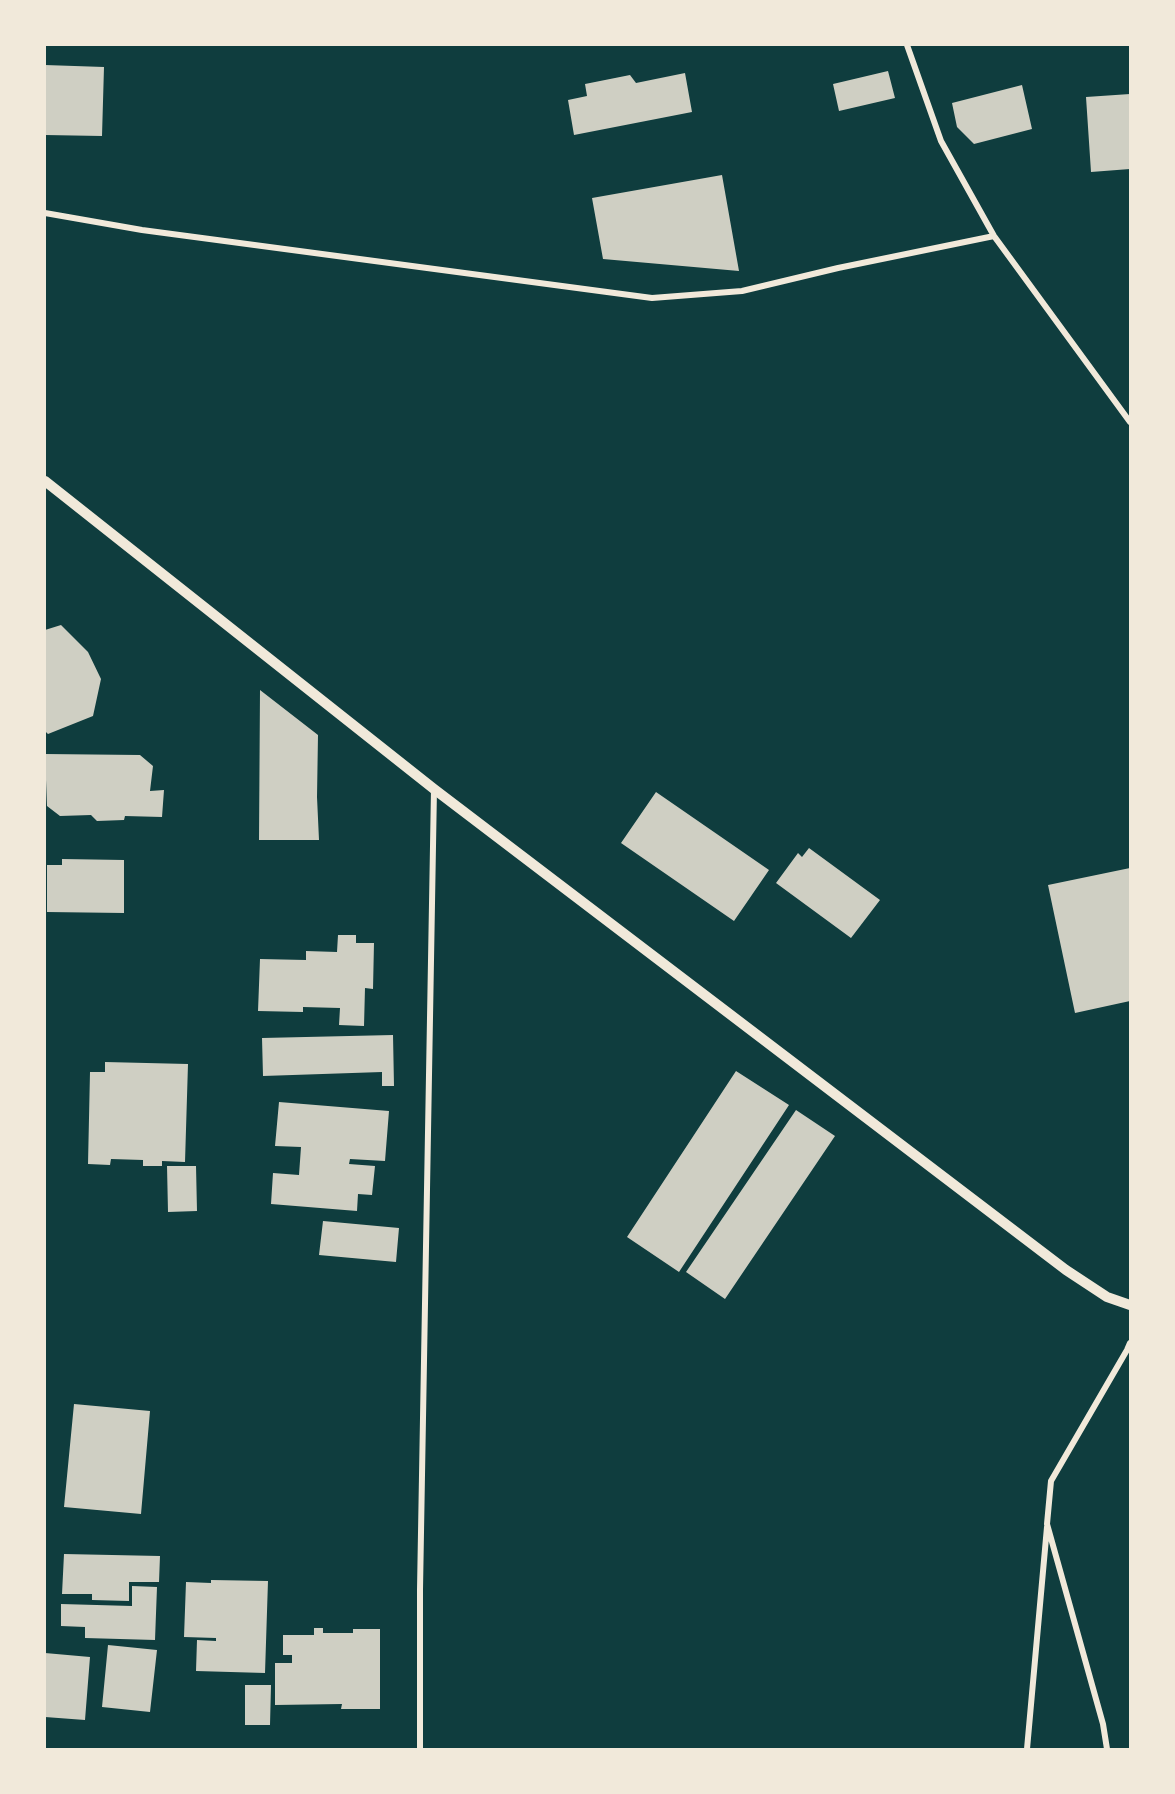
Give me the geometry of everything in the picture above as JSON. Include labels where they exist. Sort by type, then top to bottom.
[{"type":"street","points":[[907,45],[941,141],[994,236],[1130,422]]},
{"type":"street","points":[[45,213],[142,230],[652,298],[742,291],[838,268],[994,236]]},
{"type":"street","points":[[45,481],[434,789],[1066,1270],[1107,1297],[1130,1305]]},
{"type":"street","points":[[420,1749],[420,1589],[434,789]]},
{"type":"street","points":[[1027,1749],[1051,1481],[1129,1351],[1130,1343]]},
{"type":"street","points":[[1047,1524],[1103,1724],[1107,1749]]},
{"type":"building","points":[[45,65],[104,67],[102,136],[45,135]]},
{"type":"building","points":[[888,71],[895,98],[839,111],[833,84]]},
{"type":"building","points":[[685,73],[692,112],[574,135],[568,100],[587,96],[585,84],[630,75],[636,83]]},
{"type":"building","points":[[1022,85],[1032,129],[974,144],[957,127],[952,103]]},
{"type":"building","points":[[1130,94],[1130,169],[1091,172],[1086,97]]},
{"type":"building","points":[[722,175],[739,271],[603,259],[592,198]]},
{"type":"building","points":[[61,625],[88,652],[101,679],[93,716],[48,734],[45,731],[45,630]]},
{"type":"building","points":[[260,690],[318,735],[319,840],[259,840]]},
{"type":"building","points":[[45,754],[140,755],[153,766],[150,791],[164,790],[162,817],[125,816],[124,820],[97,821],[91,815],[60,816],[47,806]]},
{"type":"building","points":[[656,792],[769,870],[734,921],[621,843]]},
{"type":"building","points":[[809,848],[880,900],[851,938],[776,883],[798,853],[802,857]]},
{"type":"building","points":[[62,859],[124,860],[124,913],[47,912],[47,865],[62,865]]},
{"type":"building","points":[[1130,868],[1130,1001],[1075,1013],[1048,885]]},
{"type":"building","points":[[338,935],[356,935],[356,943],[374,943],[373,989],[365,988],[364,1026],[339,1025],[340,1008],[303,1007],[303,1012],[258,1011],[260,959],[306,960],[306,951],[337,952]]},
{"type":"building","points":[[393,1035],[394,1086],[382,1086],[382,1072],[263,1076],[262,1038]]},
{"type":"building","points":[[105,1062],[188,1064],[185,1162],[162,1161],[162,1166],[143,1166],[143,1160],[111,1159],[110,1165],[88,1164],[90,1072],[105,1072]]},
{"type":"building","points":[[736,1071],[789,1105],[679,1272],[627,1237]]},
{"type":"building","points":[[279,1102],[389,1111],[385,1161],[350,1159],[349,1164],[375,1166],[372,1195],[358,1194],[357,1211],[271,1204],[273,1173],[299,1175],[301,1147],[275,1146]]},
{"type":"building","points":[[796,1110],[835,1136],[725,1299],[686,1272]]},
{"type":"building","points":[[167,1166],[196,1166],[197,1211],[168,1212]]},
{"type":"building","points":[[323,1221],[399,1228],[396,1262],[319,1255]]},
{"type":"building","points":[[74,1404],[150,1411],[141,1514],[64,1507]]},
{"type":"building","points":[[64,1554],[160,1556],[159,1582],[129,1582],[129,1601],[92,1600],[92,1594],[62,1594]]},
{"type":"building","points":[[211,1580],[268,1581],[265,1673],[196,1671],[197,1640],[216,1641],[216,1638],[184,1637],[186,1582],[211,1583]]},
{"type":"building","points":[[132,1586],[157,1587],[155,1640],[85,1638],[85,1627],[61,1626],[61,1604],[132,1606]]},
{"type":"building","points":[[314,1628],[323,1628],[323,1633],[353,1633],[353,1629],[380,1629],[380,1709],[341,1709],[342,1704],[275,1705],[275,1663],[292,1663],[292,1655],[283,1655],[283,1635],[314,1635]]},
{"type":"building","points":[[108,1645],[157,1650],[150,1712],[102,1707]]},
{"type":"building","points":[[45,1653],[90,1657],[85,1720],[45,1717]]},
{"type":"building","points":[[245,1685],[271,1685],[270,1725],[245,1725]]}]
